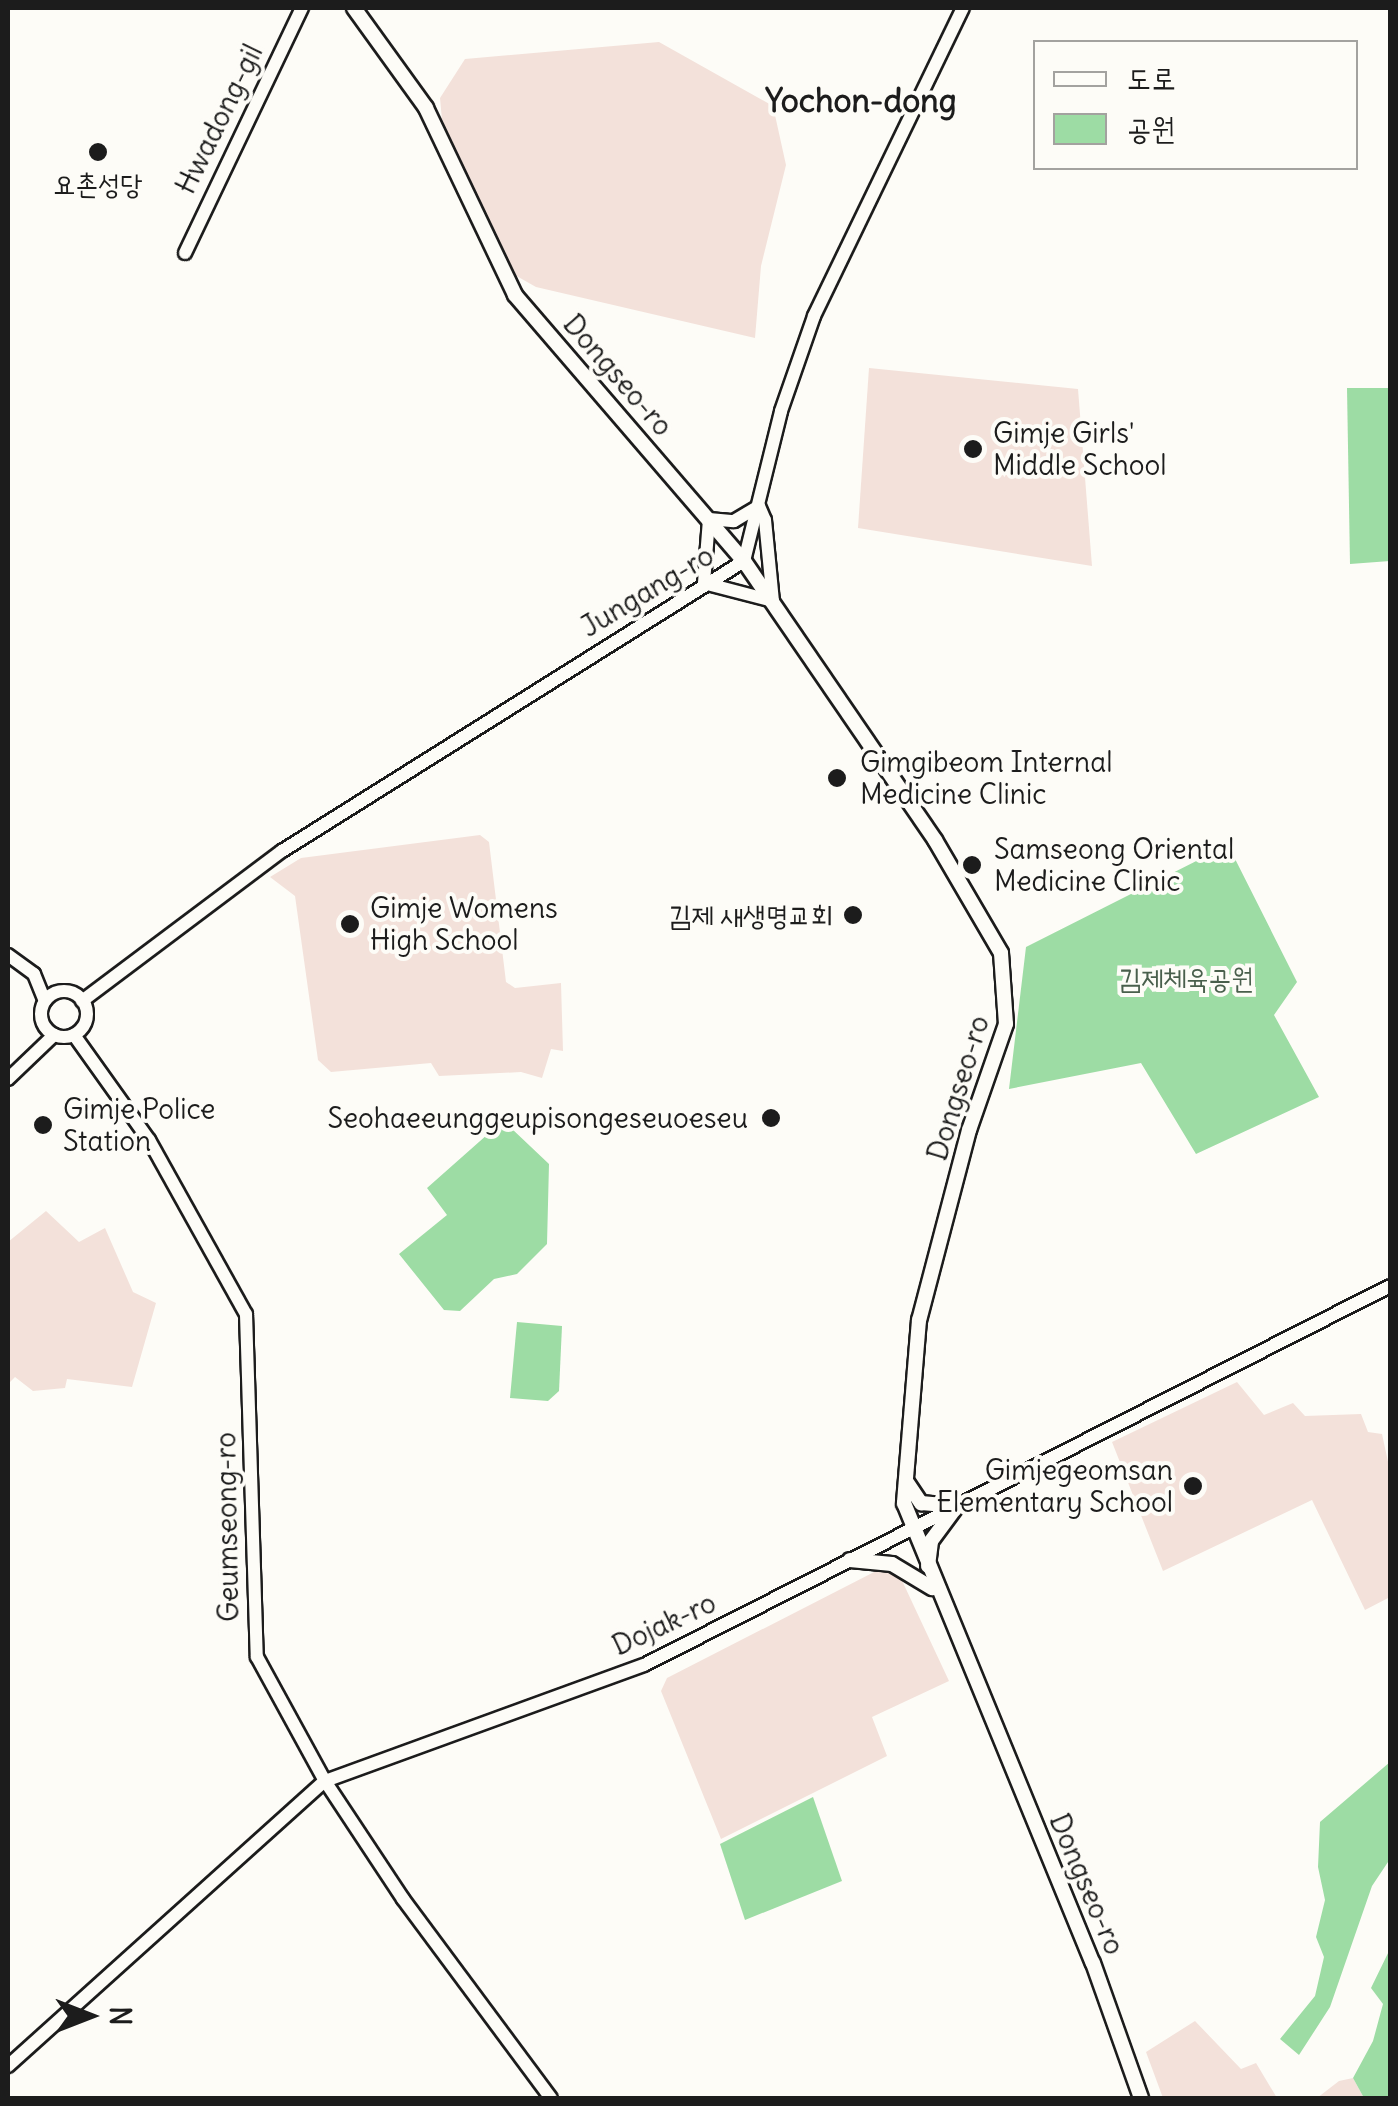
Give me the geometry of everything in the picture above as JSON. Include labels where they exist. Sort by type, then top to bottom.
[{"type":"main road","name":"Dongseo-ro","points":[[354,8],[426,108],[515,295],[744,561],[943,852],[1002,953],[1006,1024],[921,1308],[905,1479],[910,1530],[1093,1962],[1141,2098]]},
{"type":"main road","points":[[905,1479],[921,1503],[957,1506]]},
{"type":"main road","points":[[928,1574],[932,1541],[957,1506]]},
{"type":"main road","points":[[850,1560],[892,1564],[936,1591]]},
{"type":"street","name":"Hwadong-gil","points":[[185,252],[302,8]]},
{"type":"street","name":"Jungang-ro","points":[[82,1000],[282,851],[704,582],[744,561],[781,411],[814,316],[964,8]]},
{"type":"street","points":[[759,506],[773,601],[704,582],[709,518],[734,521],[759,506]]},
{"type":"street","points":[[8,955],[34,974],[45,1002],[42,1017],[54,1035]]},
{"type":"street","points":[[8,1078],[54,1035],[74,1035],[88,1014],[82,1000],[60,992],[45,1002]]},
{"type":"street","name":"Geumseong-ro","points":[[74,1035],[149,1140],[246,1314],[257,1658],[325,1780],[403,1899],[551,2098]]},
{"type":"street","name":"Dojak-ro","points":[[8,2066],[325,1780],[644,1666],[1390,1286]]},
{"type":"shaded area","points":[[659,42],[773,106],[786,165],[761,266],[755,338],[536,287],[513,274],[442,120],[440,98],[465,59]]},
{"type":"shaded area","name":"Gimje Girls' Middle School","points":[[869,368],[1078,389],[1092,566],[858,528]]},
{"type":"shaded area","points":[[480,835],[489,842],[506,982],[515,988],[561,983],[563,1051],[551,1049],[542,1078],[521,1072],[439,1076],[431,1063],[331,1072],[318,1060],[295,896],[270,877],[301,858]]},
{"type":"shaded area","points":[[46,1211],[79,1242],[105,1228],[133,1292],[156,1303],[132,1387],[67,1379],[65,1388],[33,1391],[15,1377],[8,1384],[8,1242]]},
{"type":"shaded area","points":[[1237,1382],[1264,1415],[1293,1403],[1305,1416],[1361,1414],[1368,1432],[1382,1434],[1390,1471],[1390,1597],[1365,1610],[1312,1500],[1163,1571],[1112,1442]]},
{"type":"shaded area","points":[[880,1569],[898,1572],[949,1681],[872,1717],[887,1756],[721,1839],[661,1691],[667,1678]]},
{"type":"shaded area","points":[[1195,2021],[1241,2069],[1256,2063],[1277,2098],[1163,2098],[1146,2052]]},
{"type":"shaded area","points":[[1353,2078],[1364,2098],[1317,2098],[1339,2081]]},
{"type":"green space","points":[[1347,388],[1390,388],[1390,561],[1350,564]]},
{"type":"green space","name":"김제체육공원","points":[[1228,845],[1297,982],[1274,1015],[1319,1097],[1196,1154],[1141,1063],[1009,1089],[1026,947]]},
{"type":"green space","points":[[497,1126],[511,1128],[549,1164],[547,1244],[517,1274],[494,1279],[460,1311],[444,1310],[399,1254],[447,1215],[427,1188]]},
{"type":"green space","points":[[517,1322],[562,1326],[559,1391],[548,1401],[510,1398]]},
{"type":"green space","points":[[1390,1762],[1390,1859],[1372,1886],[1330,2007],[1299,2055],[1280,2039],[1315,1996],[1324,1957],[1316,1937],[1325,1900],[1318,1867],[1320,1822]]},
{"type":"green space","points":[[813,1797],[842,1881],[745,1920],[720,1844]]},
{"type":"green space","points":[[1390,1949],[1390,2098],[1364,2098],[1353,2078],[1373,2041],[1383,2004],[1371,1988]]},
{"type":"place","name":"요촌성당","points":[[98,152]]},
{"type":"place","name":"Gimje Girls' Middle School","points":[[973,449]]},
{"type":"place","name":"Gimgibeom Internal Medicine Clinic","points":[[837,778]]},
{"type":"place","name":"Samseong Oriental Medicine Clinic","points":[[972,865]]},
{"type":"place","name":"김제 새생명교회","points":[[853,915]]},
{"type":"place","name":"Gimje Womens High School","points":[[350,924]]},
{"type":"place","name":"Seohaeeunggeupisongeseuoeseu","points":[[771,1118]]},
{"type":"place","name":"Gimje Police Station","points":[[43,1125]]},
{"type":"place","name":"Gimjegeomsan Elementary School","points":[[1193,1486]]},
{"type":"district","name":"Yochon-dong","points":[[861,101]]}]
